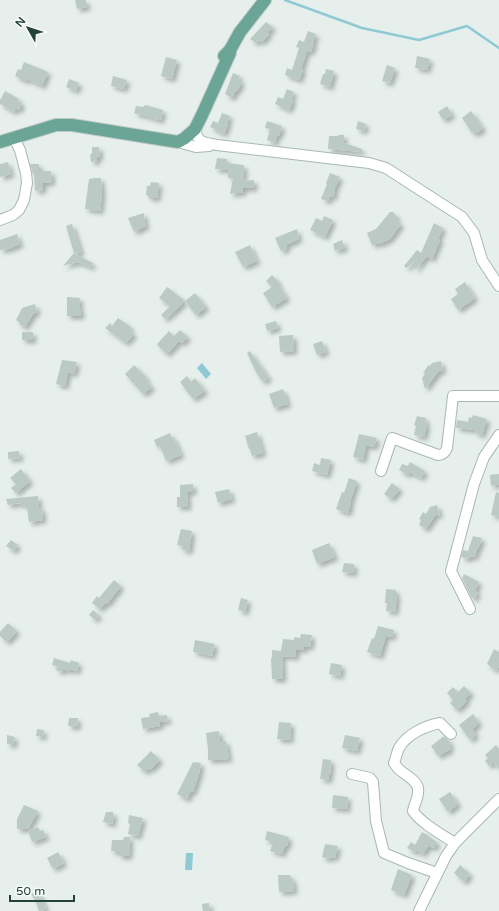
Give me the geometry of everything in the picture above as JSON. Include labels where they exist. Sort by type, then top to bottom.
[{"type":"main road","points":[[0,142],[56,126],[72,125],[159,139],[180,138],[195,129],[230,53],[230,50],[240,32],[265,0]]},
{"type":"main road","points":[[180,138],[184,129],[190,124],[199,111],[225,54],[230,50]]},
{"type":"street","points":[[195,129],[196,136],[202,142]]},
{"type":"street","points":[[0,220],[13,215],[19,210],[24,200],[27,183],[20,150],[14,138]]},
{"type":"street","points":[[180,138],[217,145],[369,163],[386,168],[462,217],[474,233],[482,260],[499,286]]},
{"type":"street","points":[[180,138],[196,147],[217,145]]},
{"type":"street","points":[[381,471],[392,438],[438,455],[442,455],[445,452],[447,448],[453,396],[499,396]]},
{"type":"street","points":[[470,609],[451,571],[474,484],[484,457],[499,435]]},
{"type":"street","points":[[450,734],[440,723],[430,725],[418,731],[405,740],[399,748],[394,763],[400,770],[411,778],[419,789],[413,811],[417,817],[455,843]]},
{"type":"street","points":[[352,774],[370,778],[373,782],[376,821],[384,853],[437,874]]},
{"type":"street","points":[[419,911],[446,856],[455,843],[499,799]]},
{"type":"water","points":[[202,363],[211,374],[206,379],[197,368]]},
{"type":"water","points":[[186,853],[193,853],[192,870],[185,870]]},
{"type":"building","points":[[75,0],[86,0],[87,7],[77,9]]},
{"type":"building","points":[[266,22],[273,27],[267,33],[269,34],[262,42],[259,40],[256,43],[250,39]]},
{"type":"building","points":[[308,31],[316,34],[311,52],[307,51],[299,80],[285,75],[287,68],[292,70],[299,48],[296,47],[299,40],[304,42]]},
{"type":"building","points":[[417,56],[430,59],[427,70],[415,68]]},
{"type":"building","points":[[166,57],[177,60],[172,79],[161,76]]},
{"type":"building","points":[[24,62],[48,72],[42,86],[27,79],[26,81],[15,76],[18,69],[21,70]]},
{"type":"building","points":[[387,65],[395,68],[390,83],[382,81]]},
{"type":"building","points":[[326,69],[334,71],[330,87],[320,84]]},
{"type":"building","points":[[233,73],[240,76],[238,80],[242,82],[232,98],[225,94]]},
{"type":"building","points":[[113,76],[127,80],[124,89],[111,86]]},
{"type":"building","points":[[69,79],[79,83],[76,91],[66,87]]},
{"type":"building","points":[[287,89],[294,92],[289,110],[275,104],[278,97],[283,99]]},
{"type":"building","points":[[5,91],[19,99],[18,101],[22,104],[19,110],[16,108],[14,112],[0,104],[0,100]]},
{"type":"building","points":[[146,105],[163,110],[161,120],[134,113],[136,106],[143,107]]},
{"type":"building","points":[[447,106],[452,115],[443,120],[438,112]]},
{"type":"building","points":[[471,111],[483,128],[477,133],[470,131],[462,118]]},
{"type":"building","points":[[222,113],[230,116],[224,134],[210,127],[213,121],[218,123]]},
{"type":"building","points":[[267,121],[282,126],[275,143],[267,140],[270,129],[265,128]]},
{"type":"building","points":[[358,121],[366,124],[364,131],[356,129]]},
{"type":"building","points":[[344,135],[344,143],[362,149],[362,152],[328,149],[329,136]]},
{"type":"building","points":[[92,147],[99,147],[100,156],[97,157],[97,161],[91,162],[90,154],[92,154]]},
{"type":"building","points":[[217,158],[227,159],[227,163],[243,165],[243,181],[254,180],[254,188],[243,188],[243,192],[230,194],[233,178],[228,178],[228,170],[215,169]]},
{"type":"building","points":[[8,162],[11,174],[0,177],[0,164]]},
{"type":"building","points":[[30,164],[39,164],[39,171],[51,171],[52,182],[43,183],[43,190],[35,191],[34,174]]},
{"type":"building","points":[[330,173],[340,177],[334,190],[333,197],[330,196],[328,201],[321,199]]},
{"type":"building","points":[[101,178],[102,194],[100,211],[85,209],[89,179]]},
{"type":"building","points":[[151,182],[159,183],[157,198],[149,198],[149,196],[146,195],[147,186],[150,186]]},
{"type":"building","points":[[390,212],[393,212],[397,217],[395,219],[401,224],[390,239],[379,244],[372,245],[367,233],[376,229]]},
{"type":"building","points":[[144,213],[146,226],[134,232],[128,218]]},
{"type":"building","points":[[324,216],[333,220],[325,237],[310,230],[316,218],[322,221]]},
{"type":"building","points":[[434,223],[443,228],[432,259],[427,256],[416,269],[414,268],[418,259],[406,268],[404,266],[417,250],[421,253]]},
{"type":"building","points":[[72,224],[81,252],[75,254],[93,263],[91,267],[77,262],[63,266],[74,253],[66,226]]},
{"type":"building","points":[[297,229],[299,239],[286,245],[287,249],[281,251],[275,238]]},
{"type":"building","points":[[17,234],[20,244],[8,249],[0,250],[0,240]]},
{"type":"building","points":[[342,240],[345,248],[335,251],[333,244]]},
{"type":"building","points":[[250,245],[257,261],[243,267],[235,252]]},
{"type":"building","points":[[272,275],[278,281],[277,282],[287,298],[272,307],[263,293],[272,287],[266,281]]},
{"type":"building","points":[[465,282],[475,298],[458,310],[451,299],[458,294],[455,289]]},
{"type":"building","points":[[167,287],[184,300],[181,305],[165,319],[161,315],[170,306],[159,298]]},
{"type":"building","points":[[195,293],[206,307],[196,315],[185,301]]},
{"type":"building","points":[[67,297],[80,298],[79,309],[81,309],[81,316],[67,316]]},
{"type":"building","points":[[35,304],[37,312],[33,314],[25,327],[19,324],[20,323],[16,320],[22,308]]},
{"type":"building","points":[[118,318],[131,327],[129,330],[134,334],[126,343],[105,328],[110,323],[112,326]]},
{"type":"building","points":[[276,321],[278,328],[267,331],[265,324]]},
{"type":"building","points":[[180,330],[188,337],[182,343],[179,341],[167,354],[157,345],[169,331],[174,336]]},
{"type":"building","points":[[22,332],[33,332],[33,340],[22,340]]},
{"type":"building","points":[[293,335],[294,351],[280,352],[279,336]]},
{"type":"building","points":[[322,341],[326,352],[317,355],[313,344]]},
{"type":"building","points":[[250,351],[269,378],[266,380],[262,381],[257,374],[247,353]]},
{"type":"building","points":[[62,360],[77,362],[74,374],[68,372],[65,386],[56,384]]},
{"type":"building","points":[[441,361],[443,370],[438,372],[425,389],[422,378],[425,374],[423,373],[428,365],[430,366],[432,363]]},
{"type":"building","points":[[134,365],[147,378],[145,379],[152,387],[143,394],[125,374]]},
{"type":"building","points":[[187,376],[191,382],[195,378],[205,391],[193,399],[180,382]]},
{"type":"building","points":[[283,389],[288,404],[274,408],[269,394]]},
{"type":"building","points":[[473,415],[487,419],[482,435],[475,433],[476,430],[456,428],[457,420],[468,422],[469,417],[472,418]]},
{"type":"building","points":[[417,416],[426,418],[425,423],[427,424],[424,437],[414,435],[416,426],[414,425]]},
{"type":"building","points":[[257,432],[263,453],[252,456],[245,436]]},
{"type":"building","points":[[170,433],[172,438],[174,438],[181,455],[166,461],[160,446],[157,447],[154,440]]},
{"type":"building","points":[[359,434],[377,438],[374,447],[366,445],[363,460],[353,457]]},
{"type":"building","points":[[19,451],[20,458],[8,459],[8,452]]},
{"type":"building","points":[[321,458],[331,460],[327,475],[312,471],[314,463],[320,465]]},
{"type":"building","points":[[410,462],[425,471],[421,478],[409,472],[408,475],[399,470],[402,464],[408,466]]},
{"type":"building","points":[[21,469],[30,481],[16,493],[11,488],[16,484],[10,478]]},
{"type":"building","points":[[499,474],[499,484],[491,486],[490,475]]},
{"type":"building","points":[[349,478],[357,481],[348,513],[336,509]]},
{"type":"building","points":[[392,483],[400,489],[391,499],[384,494]]},
{"type":"building","points":[[193,484],[193,492],[187,492],[188,507],[177,507],[177,497],[180,497],[180,485]]},
{"type":"building","points":[[229,489],[232,499],[218,503],[215,492]]},
{"type":"building","points":[[496,492],[499,493],[499,517],[491,515]]},
{"type":"building","points":[[38,496],[39,509],[42,508],[43,520],[29,522],[27,507],[19,503],[8,505],[6,499]]},
{"type":"building","points":[[437,505],[440,516],[436,514],[426,529],[419,525],[421,520],[419,519],[423,512],[426,514],[430,507]]},
{"type":"building","points":[[181,529],[192,531],[189,551],[182,550],[183,546],[177,545]]},
{"type":"building","points":[[473,536],[482,538],[475,557],[470,556],[469,559],[461,557],[463,550],[468,551]]},
{"type":"building","points":[[11,540],[18,545],[14,551],[6,546]]},
{"type":"building","points":[[329,543],[335,557],[317,564],[312,550]]},
{"type":"building","points":[[344,563],[354,564],[354,573],[342,572]]},
{"type":"building","points":[[464,574],[479,582],[475,591],[478,593],[474,599],[472,598],[462,578]]},
{"type":"building","points":[[114,580],[121,586],[107,604],[105,603],[100,609],[92,603],[97,596],[99,598]]},
{"type":"building","points":[[386,589],[396,590],[397,596],[395,612],[386,611]]},
{"type":"building","points":[[241,598],[248,600],[245,612],[238,610]]},
{"type":"building","points":[[93,610],[99,615],[95,620],[89,615]]},
{"type":"building","points":[[8,623],[17,631],[7,642],[0,636],[0,632]]},
{"type":"building","points":[[378,626],[394,630],[392,637],[386,636],[380,656],[367,652],[372,638],[374,639]]},
{"type":"building","points":[[301,634],[312,635],[310,647],[304,646],[304,650],[296,650],[296,657],[282,656],[283,679],[272,679],[272,650],[281,651],[283,639],[294,640],[294,637],[300,638]]},
{"type":"building","points":[[195,640],[215,644],[212,656],[193,652]]},
{"type":"building","points":[[494,649],[499,652],[499,666],[497,670],[487,664]]},
{"type":"building","points":[[54,658],[70,663],[71,660],[79,663],[77,671],[63,669],[62,672],[56,670],[57,666],[52,665]]},
{"type":"building","points":[[331,663],[342,665],[340,676],[329,674]]},
{"type":"building","points":[[464,686],[471,693],[465,699],[467,701],[457,710],[450,703],[453,700],[447,693],[453,687],[458,692]]},
{"type":"building","points":[[158,712],[159,716],[167,715],[168,721],[160,722],[160,726],[143,729],[141,718],[150,717],[149,714]]},
{"type":"building","points":[[473,714],[479,723],[472,729],[476,735],[470,740],[459,725]]},
{"type":"building","points":[[69,718],[78,718],[77,727],[68,726]]},
{"type":"building","points":[[279,722],[291,723],[290,740],[277,739]]},
{"type":"building","points":[[37,729],[44,730],[43,737],[36,736]]},
{"type":"building","points":[[219,731],[220,741],[226,741],[229,759],[208,760],[206,733]]},
{"type":"building","points":[[7,735],[15,737],[13,745],[7,744]]},
{"type":"building","points":[[345,735],[360,738],[357,751],[342,748]]},
{"type":"building","points":[[444,736],[451,745],[449,746],[451,749],[438,756],[431,746]]},
{"type":"building","points":[[496,745],[499,749],[499,769],[493,762],[489,766],[485,761],[488,758],[485,755]]},
{"type":"building","points":[[151,751],[160,760],[150,770],[149,768],[145,772],[137,765]]},
{"type":"building","points":[[323,759],[331,760],[329,780],[320,779]]},
{"type":"building","points":[[193,762],[201,763],[193,792],[191,791],[187,799],[177,794]]},
{"type":"building","points":[[450,792],[458,804],[448,812],[439,799]]},
{"type":"building","points":[[333,795],[348,797],[347,809],[332,808]]},
{"type":"building","points":[[24,805],[38,811],[28,829],[17,829],[17,819]]},
{"type":"building","points":[[106,812],[113,812],[114,816],[112,824],[103,822]]},
{"type":"building","points":[[129,815],[143,818],[138,836],[128,834],[130,824],[128,823]]},
{"type":"building","points":[[38,827],[40,831],[43,830],[46,837],[32,842],[28,831]]},
{"type":"building","points":[[267,831],[289,837],[287,846],[285,846],[282,854],[270,851],[273,842],[265,840]]},
{"type":"building","points":[[422,832],[437,842],[434,848],[428,846],[423,854],[416,850],[415,852],[407,848],[411,842],[415,845]]},
{"type":"building","points":[[124,837],[130,837],[129,856],[119,856],[119,852],[111,851],[112,840],[123,840]]},
{"type":"building","points":[[325,844],[338,846],[335,858],[330,857],[329,859],[322,857]]},
{"type":"building","points":[[58,852],[64,863],[53,869],[47,858]]},
{"type":"building","points":[[460,865],[470,874],[464,882],[454,873]]},
{"type":"building","points":[[398,869],[412,875],[404,895],[391,890]]},
{"type":"building","points":[[278,875],[290,875],[291,879],[293,879],[294,891],[279,892]]},
{"type":"building","points":[[38,891],[46,909],[41,911],[39,911],[31,894]]},
{"type":"building","points":[[209,903],[210,911],[203,911],[202,904]]},
{"type":"waterway","points":[[285,0],[362,28],[419,40],[467,26],[499,48]]}]
